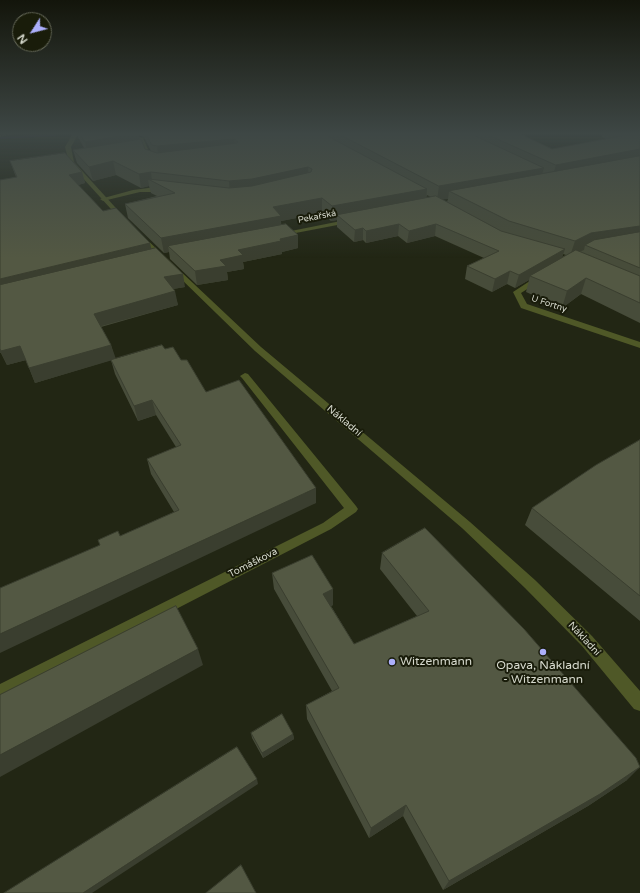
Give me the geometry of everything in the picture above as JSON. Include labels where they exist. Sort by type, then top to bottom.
[{"type":"street","points":[[82,175],[103,199],[129,225]]},
{"type":"street","points":[[103,199],[153,189],[172,191]]},
{"type":"street","name":"Pekařská","points":[[272,236],[358,219]]},
{"type":"street","name":"Nákladní","points":[[135,230],[158,258],[258,349],[460,520],[530,584],[587,642],[640,703]]},
{"type":"street","points":[[158,258],[175,255]]},
{"type":"street","name":"U Fortny","points":[[550,272],[517,292],[524,306],[640,345]]},
{"type":"street","name":"Tomáškova","points":[[0,692],[326,526],[352,509],[245,376]]},
{"type":"building","points":[[16,175],[70,175],[69,175],[103,211],[116,208],[150,243],[0,279],[0,180],[17,177]]},
{"type":"building","points":[[174,175],[272,175],[252,179],[229,181]]},
{"type":"building","points":[[300,175],[400,175],[427,189],[332,206],[322,198],[273,207],[281,216],[161,238],[125,204],[175,193],[148,179],[229,188],[252,186]]},
{"type":"building","points":[[417,175],[505,175],[439,186]]},
{"type":"building","points":[[538,175],[640,175],[640,226],[591,233],[575,241],[509,221],[449,191]]},
{"type":"building","points":[[436,196],[501,231],[565,249],[519,275],[510,271],[495,279],[467,266],[499,251],[436,224],[409,231],[399,224],[366,231],[363,228],[355,230],[337,215]]},
{"type":"building","points":[[286,224],[298,235],[280,239],[281,241],[238,250],[243,255],[220,260],[226,266],[195,271],[168,246]]},
{"type":"building","points":[[640,232],[640,268],[585,245],[594,240]]},
{"type":"building","points":[[156,248],[183,274],[164,277],[175,291],[94,314],[111,345],[29,368],[20,346],[1,351],[0,285]]},
{"type":"building","points":[[576,250],[640,276],[640,303],[586,278],[567,291],[530,276]]},
{"type":"building","points":[[162,345],[165,349],[173,347],[181,360],[187,360],[206,392],[239,380],[316,488],[0,634],[0,588],[100,545],[98,540],[118,531],[120,536],[179,510],[147,459],[181,445],[152,400],[134,406],[111,360]]},
{"type":"building","points":[[640,440],[640,596],[532,508],[596,465]]},
{"type":"building","points":[[425,528],[524,629],[636,758],[640,767],[600,794],[449,881],[406,805],[371,828],[306,705],[339,688],[272,573],[312,555],[333,589],[323,594],[354,644],[429,611],[382,553]]},
{"type":"building","points":[[176,606],[198,649],[0,755],[0,695]]},
{"type":"building","points":[[282,714],[293,734],[262,753],[251,733]]},
{"type":"building","points":[[237,747],[257,779],[83,893],[4,893]]},
{"type":"building","points":[[241,865],[256,893],[206,893]]},
{"type":"place","name":"Opava, Nákladní - Witzenmann","points":[[543,652]]},
{"type":"place","name":"Witzenmann","points":[[392,662]]}]
